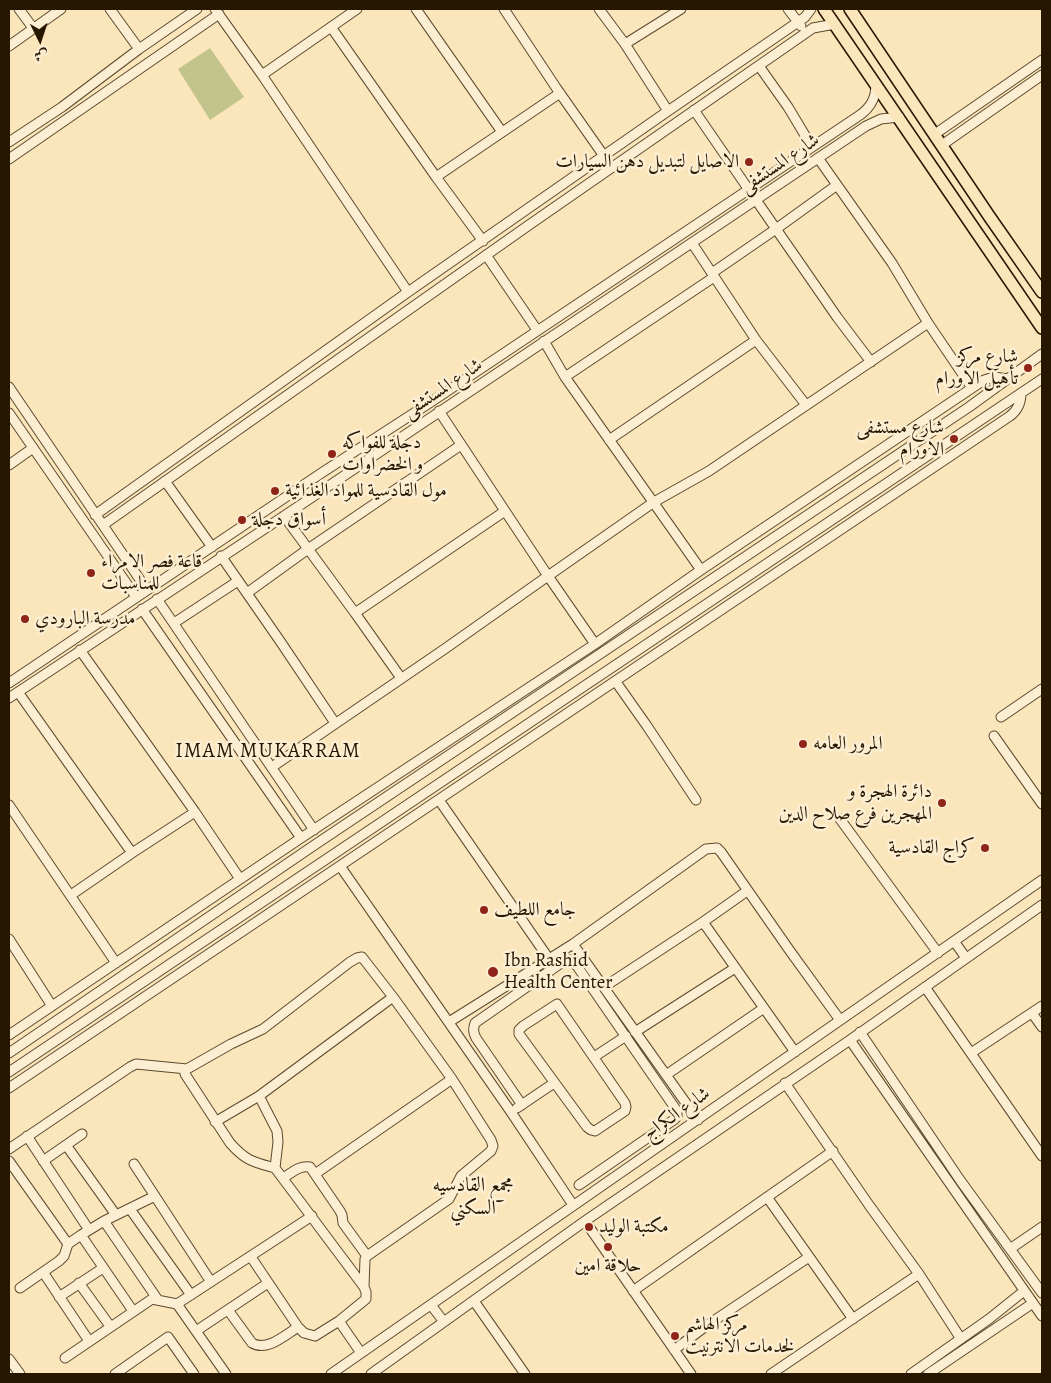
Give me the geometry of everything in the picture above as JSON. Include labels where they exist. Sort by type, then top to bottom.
[{"type":"main road","points":[[824,9],[1042,328]]},
{"type":"main road","points":[[850,9],[1042,292]]},
{"type":"street","points":[[19,9],[33,28]]},
{"type":"street","points":[[9,46],[61,9]]},
{"type":"street","points":[[110,9],[139,49]]},
{"type":"street","points":[[9,142],[62,107],[139,49],[197,9]]},
{"type":"street","points":[[262,75],[357,9]]},
{"type":"street","points":[[416,9],[502,132]]},
{"type":"street","points":[[504,9],[604,156]]},
{"type":"street","points":[[599,9],[668,110]]},
{"type":"street","points":[[624,44],[681,9]]},
{"type":"street","points":[[788,9],[806,32]]},
{"type":"street","points":[[95,515],[408,292],[668,110],[798,22],[811,9]]},
{"type":"street","points":[[9,159],[217,12],[262,75],[408,292]]},
{"type":"street","points":[[102,525],[806,32],[813,28],[835,24]]},
{"type":"street","points":[[331,27],[483,241]]},
{"type":"street","points":[[934,134],[1042,60]]},
{"type":"street","points":[[759,66],[788,107],[812,147]]},
{"type":"street","points":[[942,145],[1042,75]]},
{"type":"street","name":"شارع المستشفى","points":[[9,683],[866,110],[874,98],[876,84]]},
{"type":"street","points":[[436,177],[560,93]]},
{"type":"street","points":[[62,107],[68,118]]},
{"type":"street","points":[[694,110],[749,190]]},
{"type":"street","name":"شارع المستشفى","points":[[9,698],[871,123],[887,118],[899,117]]},
{"type":"street","points":[[818,158],[892,263],[928,323],[972,388]]},
{"type":"street","points":[[774,172],[782,182]]},
{"type":"street","points":[[565,377],[713,275],[837,185]]},
{"type":"street","points":[[756,200],[870,362]]},
{"type":"street","points":[[520,214],[529,225]]},
{"type":"street","points":[[692,242],[756,340],[806,406]]},
{"type":"street","points":[[486,255],[537,330]]},
{"type":"street","points":[[606,285],[613,295]]},
{"type":"street","points":[[272,767],[654,502],[709,471],[928,323]]},
{"type":"street","points":[[609,440],[756,340]]},
{"type":"street","points":[[544,341],[565,377],[701,570]]},
{"type":"street","points":[[9,1053],[275,872],[876,470],[969,407],[1042,354]]},
{"type":"street","points":[[9,1035],[301,838],[595,644],[701,570],[972,388],[991,377],[1008,379]]},
{"type":"street","points":[[9,1072],[1042,379]]},
{"type":"street","points":[[9,389],[147,590]]},
{"type":"street","points":[[271,390],[279,401]]},
{"type":"street","points":[[9,1088],[1016,412],[1021,400],[1021,393]]},
{"type":"street","points":[[969,407],[979,421]]},
{"type":"street","points":[[439,411],[595,644]]},
{"type":"street","points":[[9,413],[136,597]]},
{"type":"street","points":[[246,593],[461,445]]},
{"type":"street","points":[[9,465],[33,448]]},
{"type":"street","points":[[869,458],[876,470]]},
{"type":"street","points":[[46,468],[58,460]]},
{"type":"street","points":[[324,472],[331,483]]},
{"type":"street","points":[[165,481],[212,546]]},
{"type":"street","points":[[885,484],[892,495]]},
{"type":"street","points":[[355,613],[505,511]]},
{"type":"street","points":[[284,516],[401,678]]},
{"type":"street","points":[[743,542],[751,554]]},
{"type":"street","points":[[221,556],[335,723]]},
{"type":"street","points":[[760,567],[768,579]]},
{"type":"street","points":[[174,623],[238,581]]},
{"type":"street","points":[[158,599],[314,830]]},
{"type":"street","points":[[142,609],[301,838]]},
{"type":"street","points":[[636,630],[645,644]]},
{"type":"street","points":[[80,650],[240,879]]},
{"type":"street","points":[[616,682],[696,800]]},
{"type":"street","points":[[1001,717],[1042,688]]},
{"type":"street","points":[[207,701],[220,691]]},
{"type":"street","points":[[18,692],[132,853]]},
{"type":"street","points":[[994,736],[1042,804]]},
{"type":"street","points":[[432,752],[439,762]]},
{"type":"street","points":[[439,800],[549,959]]},
{"type":"street","points":[[9,805],[116,963]]},
{"type":"street","points":[[71,895],[195,812]]},
{"type":"street","points":[[392,814],[401,826]]},
{"type":"street","points":[[840,819],[938,953]]},
{"type":"street","points":[[449,1022],[573,944],[706,850],[717,848],[840,1020]]},
{"type":"street","points":[[340,866],[511,1112],[573,1206]]},
{"type":"street","points":[[275,872],[285,886]]},
{"type":"street","name":"شارع الكراج","points":[[331,1374],[1042,880]]},
{"type":"street","points":[[604,987],[747,891]]},
{"type":"street","points":[[370,1374],[585,1221],[850,1040],[1042,905]]},
{"type":"street","points":[[703,922],[795,1052]]},
{"type":"street","points":[[9,939],[52,1006]]},
{"type":"street","points":[[954,941],[966,958]]},
{"type":"street","points":[[144,944],[152,955]]},
{"type":"street","points":[[573,944],[698,1120]]},
{"type":"street","points":[[9,1149],[130,1066],[136,1064],[187,1069],[231,1044],[263,1029],[357,958],[362,958],[393,997],[452,1079],[493,1146],[491,1151],[461,1176],[449,1199],[364,1259],[364,1288]]},
{"type":"street","points":[[522,1105],[476,1038],[473,1028],[475,1023],[564,960],[570,960],[577,966],[677,1111],[675,1120],[579,1185]]},
{"type":"street","points":[[635,1032],[735,968]]},
{"type":"street","points":[[160,970],[168,982]]},
{"type":"street","points":[[925,987],[1042,1156]]},
{"type":"street","points":[[216,1122],[259,1096],[393,997]]},
{"type":"street","points":[[557,1004],[594,1057],[626,1107],[625,1111],[595,1131],[587,1127],[521,1038],[519,1030],[557,1004]]},
{"type":"street","points":[[972,1053],[1042,1006]]},
{"type":"street","points":[[666,1075],[764,1008]]},
{"type":"street","points":[[1032,1013],[1042,1027]]},
{"type":"street","points":[[860,1032],[1024,1291],[1042,1316]]},
{"type":"street","points":[[594,1057],[626,1036]]},
{"type":"street","points":[[850,1040],[956,1183],[1010,1249],[1042,1293]]},
{"type":"street","points":[[187,1069],[185,1074],[230,1143],[238,1153],[250,1161],[275,1168],[364,1288],[366,1298],[339,1321],[315,1336],[304,1333],[251,1257]]},
{"type":"street","points":[[314,1174],[452,1079]]},
{"type":"street","points":[[511,1112],[554,1083]]},
{"type":"street","points":[[785,1083],[919,1274],[961,1339]]},
{"type":"street","points":[[259,1096],[278,1131],[275,1168]]},
{"type":"street","points":[[43,1161],[82,1134]]},
{"type":"street","points":[[27,1136],[89,1230]]},
{"type":"street","points":[[66,1146],[116,1215]]},
{"type":"street","points":[[633,1291],[833,1152]]},
{"type":"street","points":[[9,1161],[68,1244]]},
{"type":"street","points":[[134,1164],[211,1282]]},
{"type":"street","points":[[283,1178],[300,1167],[310,1167],[340,1211],[343,1223],[367,1256]]},
{"type":"street","points":[[20,1288],[59,1262],[64,1256],[68,1244],[81,1235],[104,1221],[155,1196]]},
{"type":"street","points":[[766,1197],[853,1319]]},
{"type":"street","points":[[130,1208],[191,1295]]},
{"type":"street","points":[[177,1304],[312,1216]]},
{"type":"street","points":[[104,1221],[158,1300]]},
{"type":"street","points":[[585,1221],[691,1374]]},
{"type":"street","points":[[1010,1249],[1042,1227]]},
{"type":"street","points":[[81,1235],[133,1310]]},
{"type":"street","points":[[674,1350],[706,1326],[809,1257]]},
{"type":"street","points":[[59,1297],[103,1268]]},
{"type":"street","points":[[43,1272],[89,1341]]},
{"type":"street","points":[[771,1374],[919,1274]]},
{"type":"street","points":[[79,1283],[110,1326]]},
{"type":"street","points":[[196,1331],[268,1283]]},
{"type":"street","points":[[911,1374],[989,1319],[1024,1291]]},
{"type":"street","points":[[64,1358],[152,1299],[177,1304],[226,1374]]},
{"type":"street","points":[[474,1301],[524,1371],[513,1374]]},
{"type":"street","points":[[928,1374],[1033,1303]]},
{"type":"street","points":[[431,1305],[444,1322]]},
{"type":"street","points":[[228,1310],[252,1343],[257,1346],[270,1344],[298,1327]]},
{"type":"street","points":[[989,1319],[995,1328]]},
{"type":"street","points":[[339,1321],[361,1353]]},
{"type":"street","points":[[115,1374],[168,1337],[194,1374]]},
{"type":"street","points":[[9,1359],[19,1374]]},
{"type":"green space","points":[[210,48],[244,97],[210,120],[178,69]]},
{"type":"place","name":"الاصايل لتبديل دهن السيارات","points":[[749,162]]},
{"type":"place","name":"شارع مركز تأهيل الاورام","points":[[1028,368]]},
{"type":"place","name":"شارع مستشفى الاورام","points":[[954,439]]},
{"type":"place","name":"دجلة للفواكه و الخضراوات","points":[[332,454]]},
{"type":"place","name":"مول القادسية للمواد الغذائية","points":[[275,491]]},
{"type":"place","name":"أسواق دجلة","points":[[242,520]]},
{"type":"place","name":"قاعة فصر الامراء للمناسبات","points":[[91,573]]},
{"type":"place","name":"مدرسة البارودي","points":[[25,619]]},
{"type":"place","name":"المرور العامه","points":[[803,744]]},
{"type":"place","name":"دائرة الهجرة و المهجرين فرع صلاح الدين","points":[[942,803]]},
{"type":"place","name":"كراج القادسية","points":[[985,848]]},
{"type":"place","name":"جامع اللطیف","points":[[484,910]]},
{"type":"place","name":"Ibn Rashid Health Center","points":[[493,972]]},
{"type":"place","name":"مكتبة الوليد","points":[[589,1227]]},
{"type":"place","name":"حلاقة امين","points":[[608,1247]]},
{"type":"place","name":"مركز الهاشم لخدمات الانترنيت","points":[[675,1336]]},
{"type":"district","name":"IMAM MUKARRAM","points":[[268,752]]},
{"type":"district","name":"مجمع القادسيه السكني","points":[[473,1198]]}]
